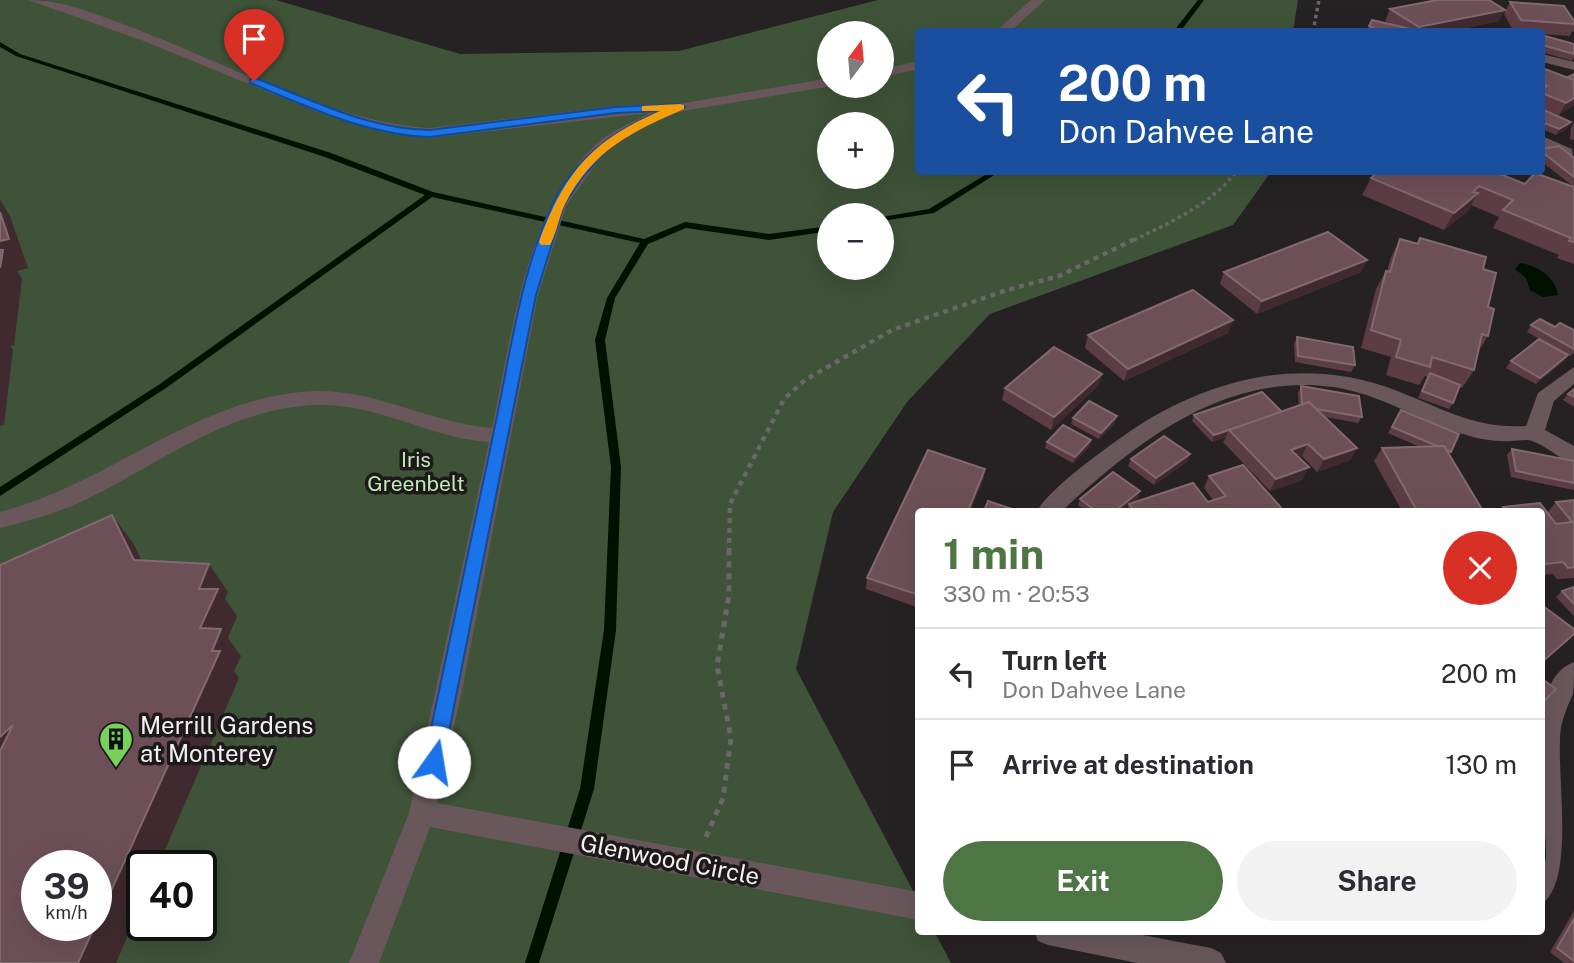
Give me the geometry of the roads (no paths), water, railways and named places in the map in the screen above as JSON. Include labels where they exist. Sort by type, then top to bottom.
[{"type":"street","points":[[34,0],[177,50],[356,122],[403,133],[430,133],[616,110],[680,107],[817,84]]},
{"type":"street","points":[[1006,28],[1039,0]]},
{"type":"street","points":[[1545,59],[1574,66]]},
{"type":"street","points":[[894,70],[915,66]]},
{"type":"street","points":[[364,963],[422,813],[451,686],[529,295],[558,205],[601,147],[627,129],[680,107]]},
{"type":"street","points":[[1545,142],[1572,155]]},
{"type":"street","points":[[1534,433],[1545,398],[1574,374]]},
{"type":"street","points":[[1051,508],[1112,452],[1148,427],[1224,391],[1275,377],[1310,376],[1360,386],[1405,401],[1471,431],[1507,436],[1534,433],[1574,456]]},
{"type":"street","points":[[0,520],[44,510],[75,498],[185,433],[219,418],[279,402],[324,398],[351,400],[376,404],[458,432],[501,436]]},
{"type":"street","points":[[1545,886],[1558,871],[1560,857],[1545,757],[1546,733],[1557,696],[1574,673]]},
{"type":"street","name":"Glenwood Circle","points":[[422,813],[915,905]]},
{"type":"street","points":[[1068,935],[1210,963]]},
{"type":"waterway","points":[[1179,28],[1201,0]]},
{"type":"waterway","points":[[0,44],[18,55],[328,155],[431,194]]},
{"type":"waterway","points":[[894,217],[931,211],[990,175]]},
{"type":"waterway","points":[[0,492],[163,386],[431,194]]},
{"type":"waterway","points":[[431,194],[645,242]]},
{"type":"waterway","points":[[645,242],[685,225],[769,237],[817,230]]},
{"type":"waterway","points":[[532,963],[587,789],[610,630],[616,467],[600,340],[611,298],[645,242]]},
{"type":"place","name":"Merrill Gardens at Monterey","points":[[116,769]]},
{"type":"park label","name":"Iris Greenbelt","points":[[416,471]]}]
